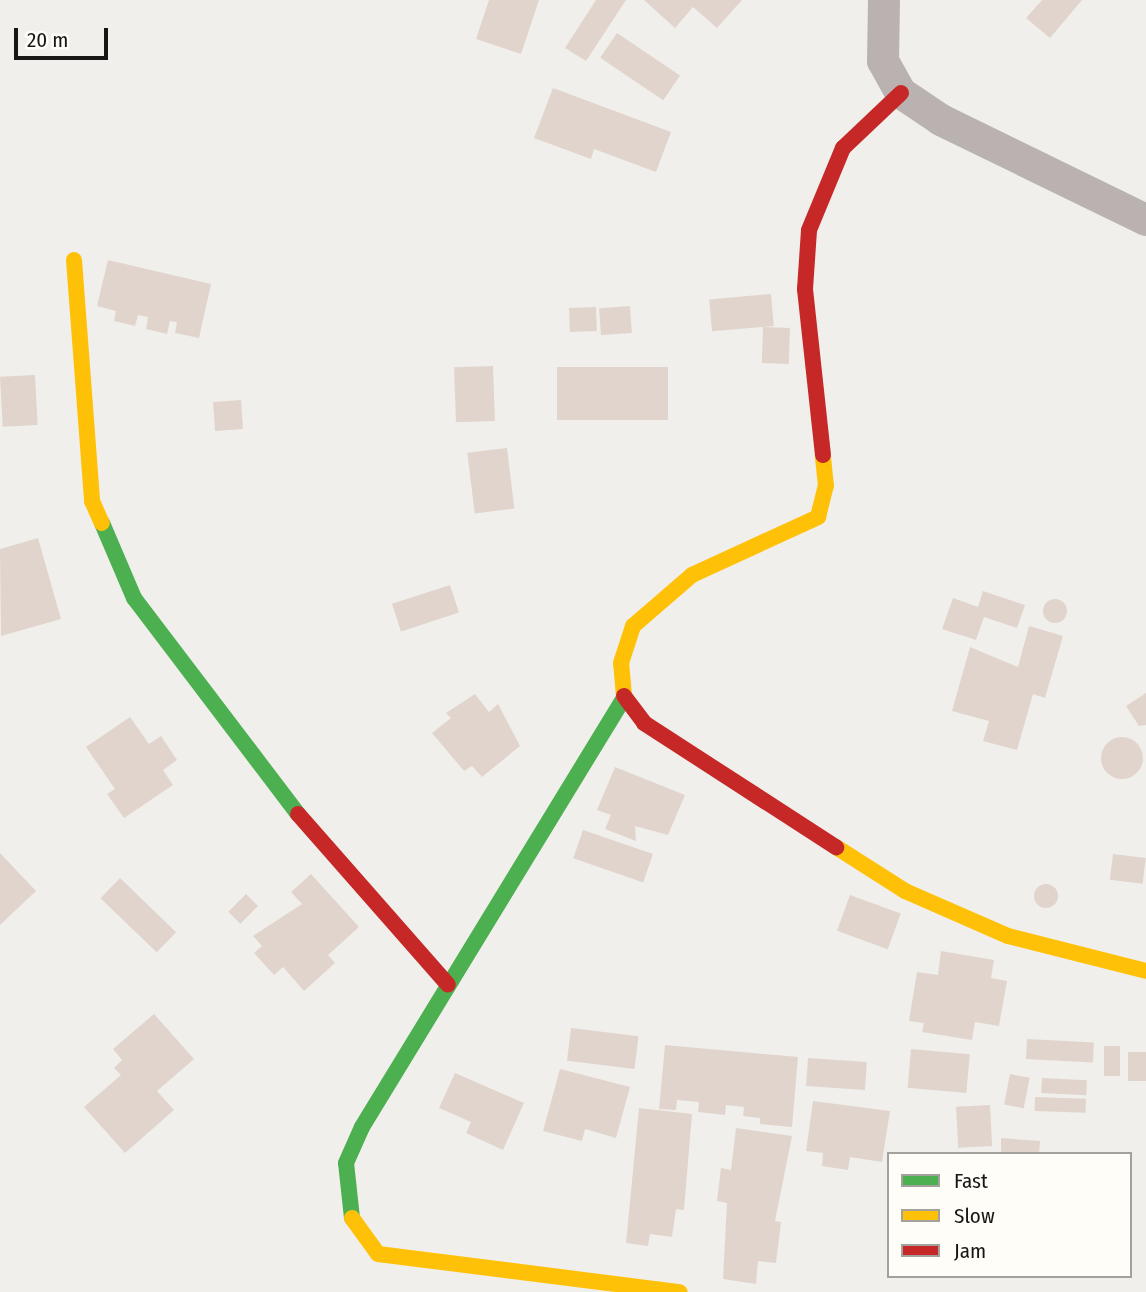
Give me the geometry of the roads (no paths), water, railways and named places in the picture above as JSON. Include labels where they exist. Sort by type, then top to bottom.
[{"type":"street","points":[[884,0],[883,61],[901,93],[941,120],[1146,220]]},
{"type":"street","points":[[901,93],[843,148],[827,172],[809,230],[805,289],[826,486],[818,517],[692,575],[658,600],[633,626],[621,663],[624,698],[644,723],[905,891],[1008,936],[1146,971]]},
{"type":"street","points":[[74,260],[92,501],[134,598],[274,787],[448,985]]},
{"type":"street","points":[[624,698],[362,1127],[346,1163],[346,1200],[357,1231],[378,1254],[494,1281],[680,1292]]}]
